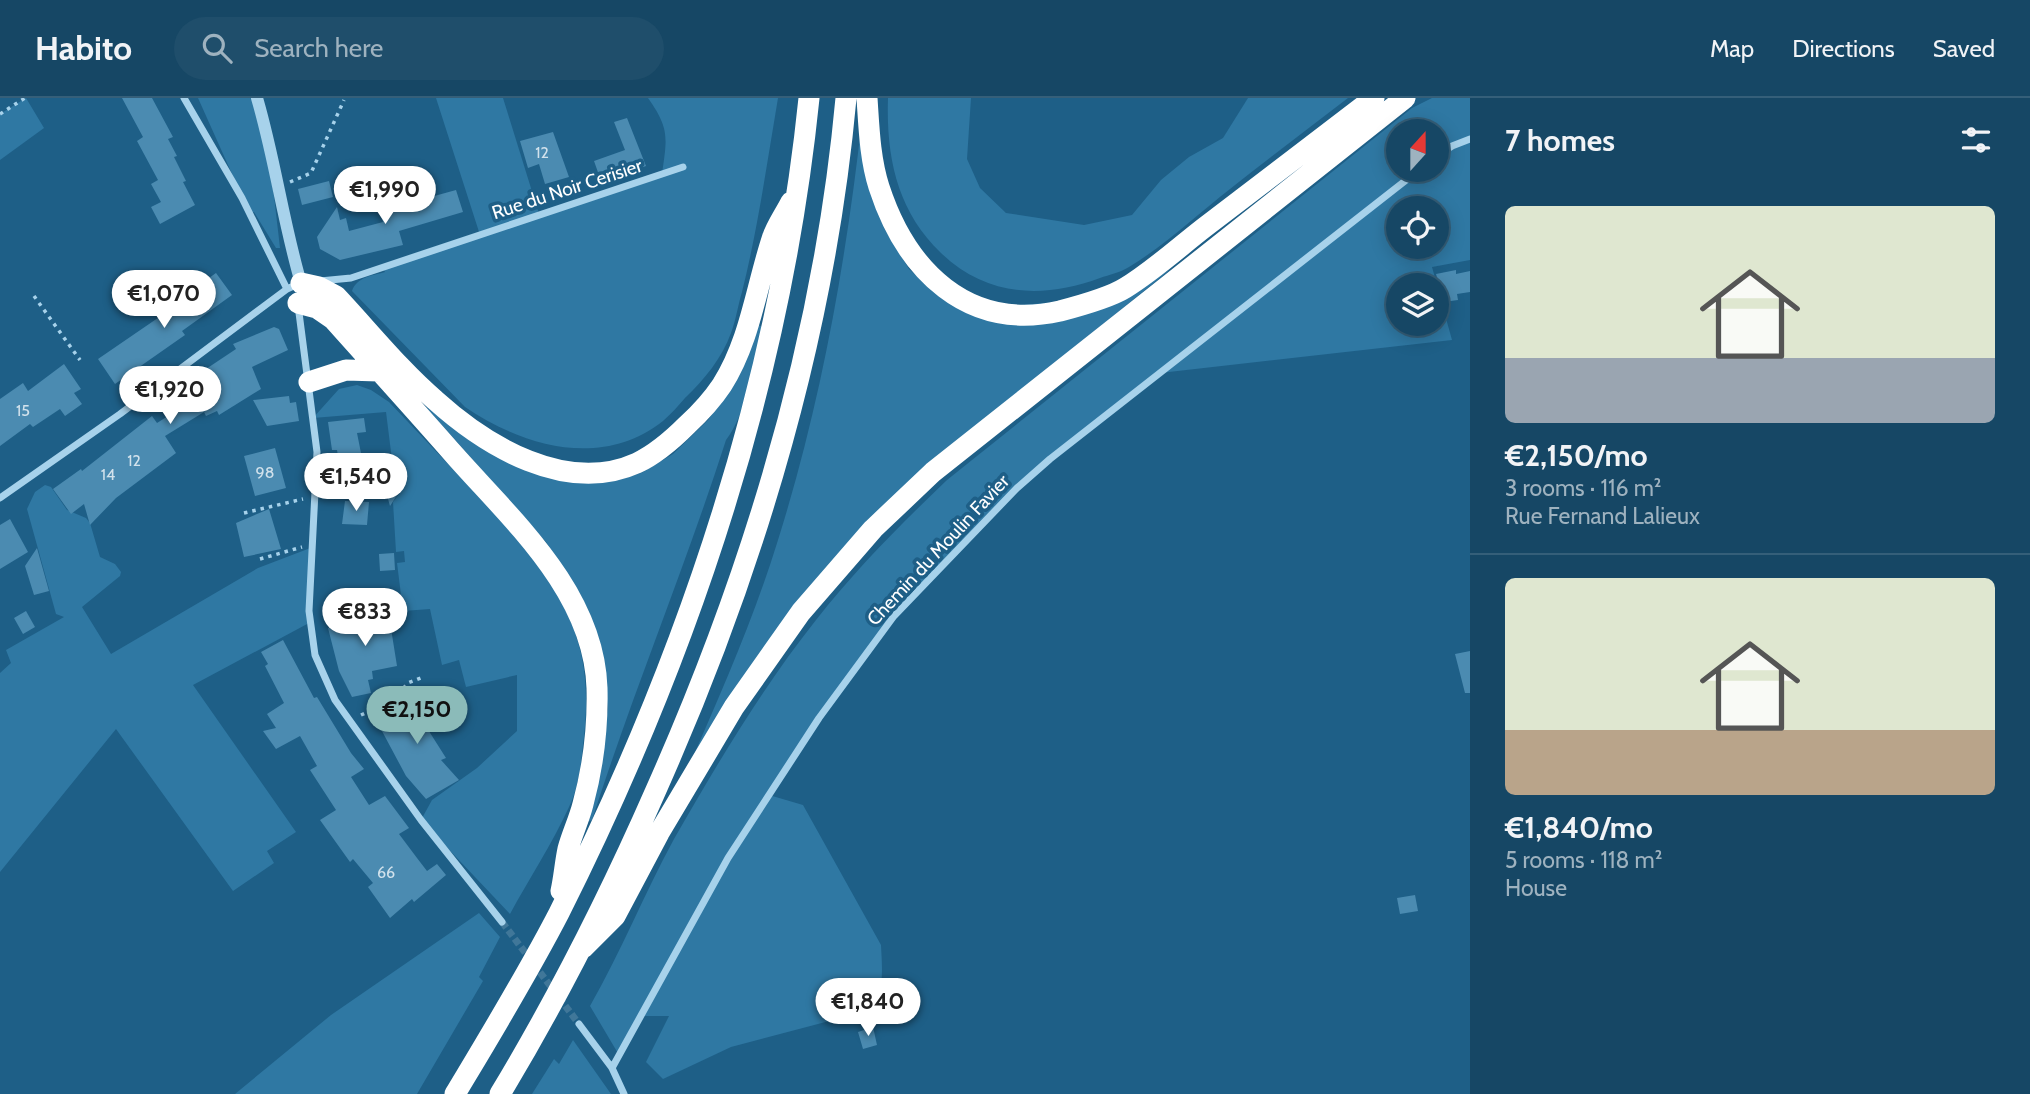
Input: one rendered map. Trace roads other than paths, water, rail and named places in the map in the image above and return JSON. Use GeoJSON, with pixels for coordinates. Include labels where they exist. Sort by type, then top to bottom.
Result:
{"type":"FeatureCollection","features":[{"type":"Feature","properties":{"kind":"highway"},"geometry":{"type":"LineString","coordinates":[[455,1094],[558,914],[595,838],[666,674],[727,500],[774,323],[791,240],[809,98]]}},
{"type":"Feature","properties":{"kind":"highway"},"geometry":{"type":"LineString","coordinates":[[499,1094],[583,948],[628,855],[703,684],[734,601],[762,515],[811,331],[832,216],[846,98]]}},
{"type":"Feature","properties":{"kind":"highway"},"geometry":{"type":"LineString","coordinates":[[867,98],[871,149],[878,185],[893,222],[918,264],[942,286],[971,305],[1009,316],[1041,315],[1071,308],[1124,289],[1374,98]]}},
{"type":"Feature","properties":{"kind":"highway"},"geometry":{"type":"LineString","coordinates":[[583,948],[615,916],[659,833],[734,707],[801,612],[873,529],[933,472],[1405,98]]}},
{"type":"Feature","properties":{"kind":"highway"},"geometry":{"type":"LineString","coordinates":[[295,292],[319,287],[336,296],[434,400],[492,444],[522,459],[558,470],[590,472],[616,469],[637,463],[668,444],[703,410],[722,384],[737,356],[752,314],[772,237],[798,187]]}},
{"type":"Feature","properties":{"kind":"highway"},"geometry":{"type":"LineString","coordinates":[[295,292],[309,305],[326,313],[537,548],[570,597],[582,621],[597,686],[596,721],[583,805],[568,849],[558,914]]}},
{"type":"Feature","properties":{"kind":"highway"},"geometry":{"type":"LineString","coordinates":[[309,382],[346,370],[379,371]]}},
{"type":"Feature","properties":{"kind":"street"},"geometry":{"type":"LineString","coordinates":[[184,98],[295,292]]}},
{"type":"Feature","properties":{"kind":"street"},"geometry":{"type":"LineString","coordinates":[[257,98],[268,135],[290,247],[317,452],[309,611],[311,640],[328,689],[421,820],[502,922]]}},
{"type":"Feature","properties":{"kind":"street"},"geometry":{"type":"LineString","coordinates":[[1449,148],[1470,139]]}},
{"type":"Feature","properties":{"kind":"street","name":"Rue du Noir Cerisier"},"geometry":{"type":"LineString","coordinates":[[295,292],[351,278],[683,167]]}},
{"type":"Feature","properties":{"kind":"street","name":"Chemin du Moulin Favier"},"geometry":{"type":"LineString","coordinates":[[612,1068],[728,858],[819,719],[894,616],[1017,488],[1050,459],[1404,182]]}},
{"type":"Feature","properties":{"kind":"street"},"geometry":{"type":"LineString","coordinates":[[0,498],[295,292]]}},
{"type":"Feature","properties":{"kind":"street"},"geometry":{"type":"LineString","coordinates":[[579,1024],[612,1068],[624,1094]]}},
{"type":"Feature","properties":{"kind":"tunnel"},"geometry":{"type":"LineString","coordinates":[[502,922],[579,1024]]}}]}
